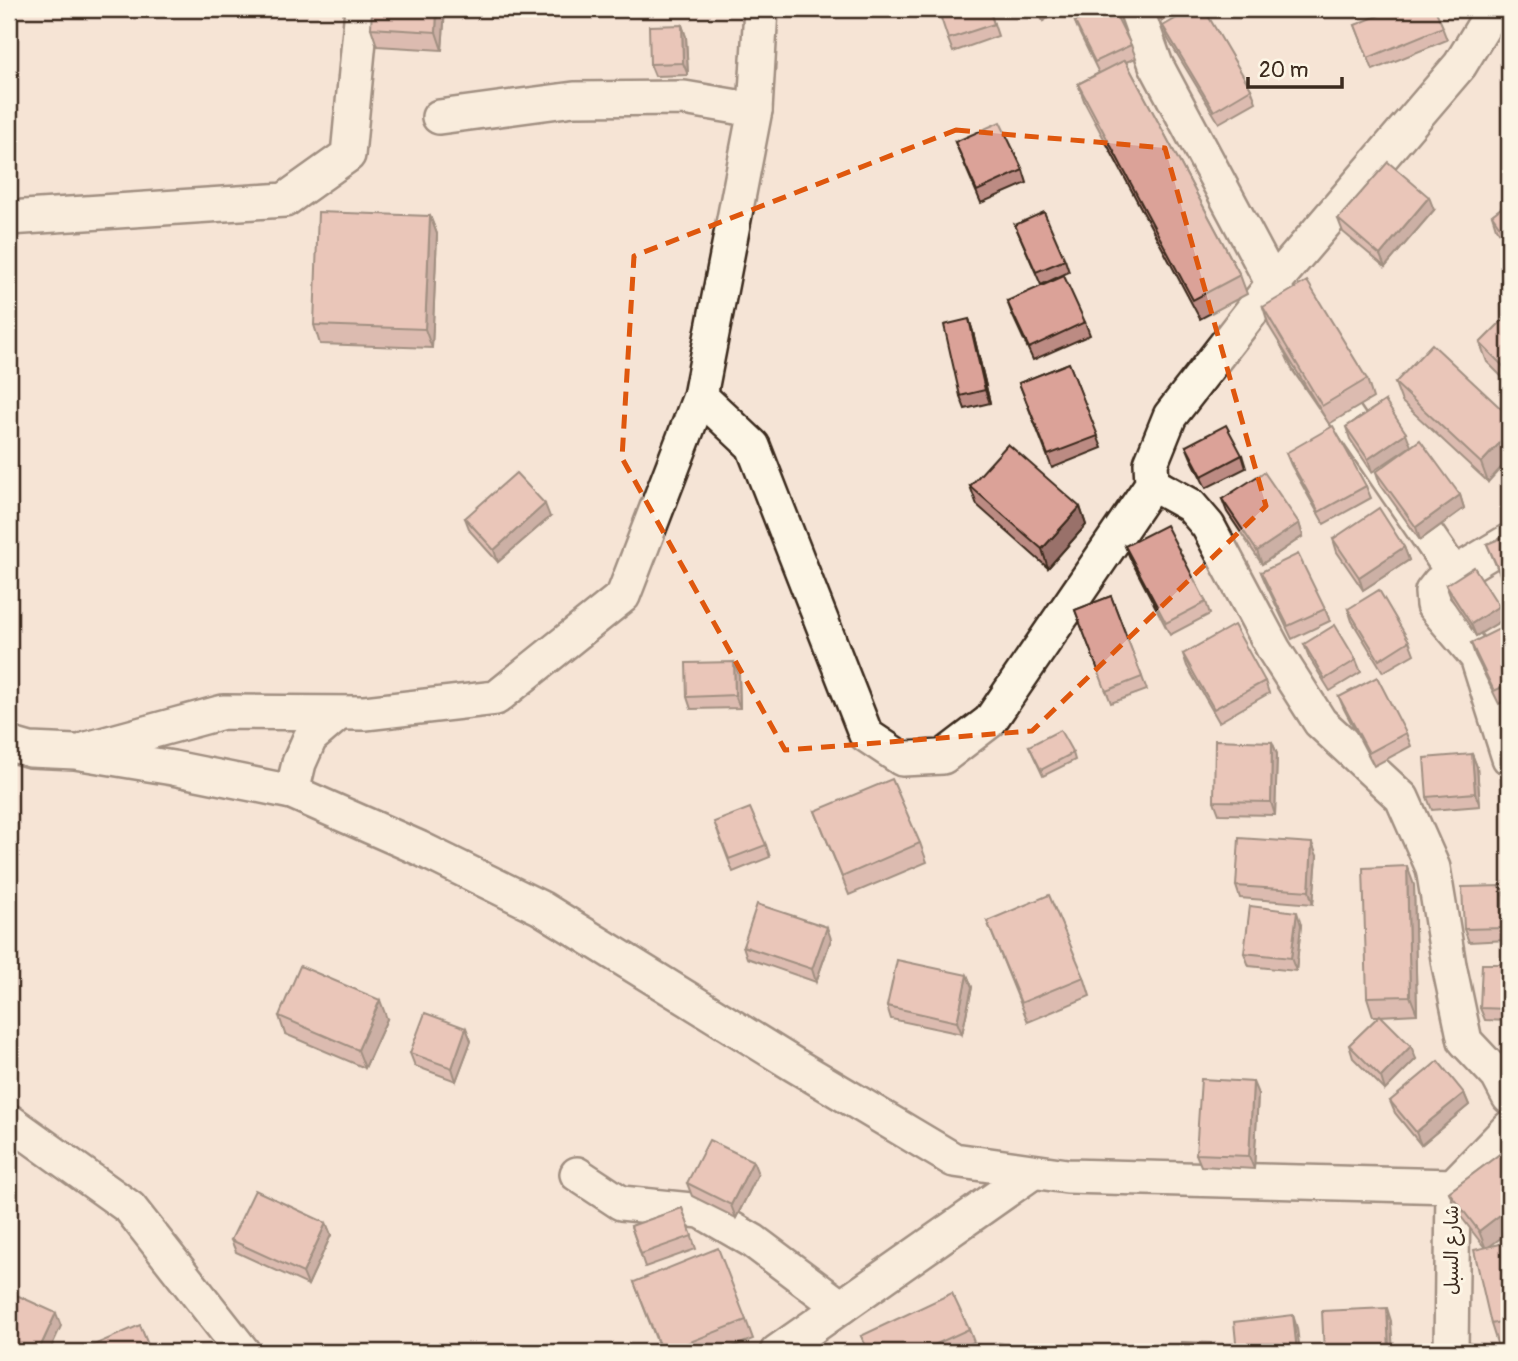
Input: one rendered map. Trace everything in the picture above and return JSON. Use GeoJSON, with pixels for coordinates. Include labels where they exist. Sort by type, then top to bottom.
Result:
{"type":"FeatureCollection","features":[{"type":"Feature","properties":{"kind":"street"},"geometry":{"type":"LineString","coordinates":[[9,218],[285,200],[348,155],[362,9]]}},
{"type":"Feature","properties":{"kind":"street"},"geometry":{"type":"LineString","coordinates":[[75,752],[223,712],[338,714],[496,698],[623,596],[700,396],[755,110],[761,9]]}},
{"type":"Feature","properties":{"kind":"street"},"geometry":{"type":"LineString","coordinates":[[1136,9],[1156,65],[1273,284],[1308,361],[1454,574]]}},
{"type":"Feature","properties":{"kind":"street"},"geometry":{"type":"LineString","coordinates":[[700,396],[754,446],[866,735],[902,759],[943,757],[990,721],[1152,484],[1151,463],[1170,416],[1273,284],[1460,65],[1494,9]]}},
{"type":"Feature","properties":{"kind":"street"},"geometry":{"type":"LineString","coordinates":[[439,117],[575,99],[684,97],[755,110]]}},
{"type":"Feature","properties":{"kind":"street"},"geometry":{"type":"LineString","coordinates":[[1152,484],[1190,505],[1208,526],[1274,650],[1320,722],[1402,798],[1433,868],[1448,965],[1465,1041],[1498,1076],[1509,1097]]}},
{"type":"Feature","properties":{"kind":"street"},"geometry":{"type":"LineString","coordinates":[[1509,541],[1439,583],[1432,592],[1433,605],[1477,657],[1509,758]]}},
{"type":"Feature","properties":{"kind":"street"},"geometry":{"type":"LineString","coordinates":[[292,792],[299,763],[310,738],[338,714]]}},
{"type":"Feature","properties":{"kind":"street"},"geometry":{"type":"LineString","coordinates":[[9,744],[30,750],[75,752],[173,768],[292,792],[419,848],[541,908],[954,1160],[1081,1177],[1453,1186]]}},
{"type":"Feature","properties":{"kind":"street"},"geometry":{"type":"LineString","coordinates":[[9,1121],[130,1208],[243,1352]]}},
{"type":"Feature","properties":{"kind":"street","name":"شارع السبل"},"geometry":{"type":"LineString","coordinates":[[1451,1352],[1453,1186],[1509,1128]]}},
{"type":"Feature","properties":{"kind":"street"},"geometry":{"type":"LineString","coordinates":[[777,1352],[1033,1172]]}},
{"type":"Feature","properties":{"kind":"street"},"geometry":{"type":"LineString","coordinates":[[577,1174],[621,1203],[701,1211],[753,1241],[841,1307]]}},
{"type":"Feature","properties":{"kind":"highlighted area"},"geometry":{"type":"Polygon","coordinates":[[[956,130],[1165,148],[1266,506],[1032,731],[785,750],[622,458],[634,256],[956,130]]]}},
{"type":"Feature","properties":{"kind":"building"},"geometry":{"type":"Polygon","coordinates":[[[372,9],[437,9],[436,32],[371,28],[372,9]]]}},
{"type":"Feature","properties":{"kind":"building"},"geometry":{"type":"Polygon","coordinates":[[[938,9],[989,9],[994,24],[948,39],[938,9]]]}},
{"type":"Feature","properties":{"kind":"building"},"geometry":{"type":"Polygon","coordinates":[[[1101,9],[1113,9],[1131,45],[1095,62],[1075,22],[1101,9]]]}},
{"type":"Feature","properties":{"kind":"building"},"geometry":{"type":"Polygon","coordinates":[[[1192,9],[1204,9],[1251,89],[1214,111],[1163,26],[1192,9]]]}},
{"type":"Feature","properties":{"kind":"building"},"geometry":{"type":"Polygon","coordinates":[[[1394,9],[1435,9],[1443,27],[1368,58],[1355,25],[1394,9]]]}},
{"type":"Feature","properties":{"kind":"building"},"geometry":{"type":"Polygon","coordinates":[[[682,25],[683,63],[650,64],[649,26],[682,25]]]}},
{"type":"Feature","properties":{"kind":"building"},"geometry":{"type":"Polygon","coordinates":[[[1125,60],[1240,275],[1193,300],[1078,84],[1125,60]]]}},
{"type":"Feature","properties":{"kind":"building"},"geometry":{"type":"Polygon","coordinates":[[[1000,122],[1023,170],[977,191],[955,142],[1000,122]]]}},
{"type":"Feature","properties":{"kind":"building"},"geometry":{"type":"Polygon","coordinates":[[[1388,162],[1429,197],[1380,255],[1338,219],[1388,162]]]}},
{"type":"Feature","properties":{"kind":"building"},"geometry":{"type":"Polygon","coordinates":[[[1509,202],[1509,240],[1492,215],[1509,202]]]}},
{"type":"Feature","properties":{"kind":"building"},"geometry":{"type":"Polygon","coordinates":[[[318,212],[430,216],[425,329],[314,325],[318,212]]]}},
{"type":"Feature","properties":{"kind":"building"},"geometry":{"type":"Polygon","coordinates":[[[1044,212],[1065,260],[1036,272],[1015,225],[1044,212]]]}},
{"type":"Feature","properties":{"kind":"building"},"geometry":{"type":"Polygon","coordinates":[[[1064,276],[1085,322],[1029,348],[1007,301],[1064,276]]]}},
{"type":"Feature","properties":{"kind":"building"},"geometry":{"type":"Polygon","coordinates":[[[1307,281],[1367,379],[1322,406],[1263,307],[1307,281]]]}},
{"type":"Feature","properties":{"kind":"building"},"geometry":{"type":"Polygon","coordinates":[[[1509,314],[1509,372],[1480,343],[1509,314]]]}},
{"type":"Feature","properties":{"kind":"building"},"geometry":{"type":"Polygon","coordinates":[[[969,319],[985,390],[960,396],[944,325],[969,319]]]}},
{"type":"Feature","properties":{"kind":"building"},"geometry":{"type":"Polygon","coordinates":[[[1432,344],[1509,416],[1509,433],[1481,463],[1395,383],[1432,344]]]}},
{"type":"Feature","properties":{"kind":"building"},"geometry":{"type":"Polygon","coordinates":[[[1069,363],[1098,436],[1048,455],[1019,383],[1069,363]]]}},
{"type":"Feature","properties":{"kind":"building"},"geometry":{"type":"Polygon","coordinates":[[[1385,401],[1406,433],[1368,459],[1346,427],[1385,401]]]}},
{"type":"Feature","properties":{"kind":"building"},"geometry":{"type":"Polygon","coordinates":[[[1226,425],[1242,455],[1202,476],[1186,446],[1226,425]]]}},
{"type":"Feature","properties":{"kind":"building"},"geometry":{"type":"Polygon","coordinates":[[[1333,426],[1366,486],[1319,512],[1286,453],[1333,426]]]}},
{"type":"Feature","properties":{"kind":"building"},"geometry":{"type":"Polygon","coordinates":[[[1420,440],[1460,495],[1416,527],[1376,472],[1420,440]]]}},
{"type":"Feature","properties":{"kind":"building"},"geometry":{"type":"Polygon","coordinates":[[[1008,444],[1080,507],[1042,549],[970,486],[1008,444]]]}},
{"type":"Feature","properties":{"kind":"building"},"geometry":{"type":"Polygon","coordinates":[[[1264,472],[1299,523],[1257,551],[1222,499],[1264,472]]]}},
{"type":"Feature","properties":{"kind":"building"},"geometry":{"type":"Polygon","coordinates":[[[516,473],[545,504],[494,550],[465,518],[516,473]]]}},
{"type":"Feature","properties":{"kind":"building"},"geometry":{"type":"Polygon","coordinates":[[[1379,508],[1404,547],[1359,577],[1333,539],[1379,508]]]}},
{"type":"Feature","properties":{"kind":"building"},"geometry":{"type":"Polygon","coordinates":[[[1166,525],[1206,602],[1166,623],[1125,546],[1166,525]]]}},
{"type":"Feature","properties":{"kind":"building"},"geometry":{"type":"Polygon","coordinates":[[[1509,535],[1509,593],[1487,544],[1509,535]]]}},
{"type":"Feature","properties":{"kind":"building"},"geometry":{"type":"Polygon","coordinates":[[[1298,554],[1325,609],[1288,626],[1261,572],[1298,554]]]}},
{"type":"Feature","properties":{"kind":"building"},"geometry":{"type":"Polygon","coordinates":[[[1474,567],[1499,606],[1471,624],[1446,585],[1474,567]]]}},
{"type":"Feature","properties":{"kind":"building"},"geometry":{"type":"Polygon","coordinates":[[[1379,590],[1409,641],[1379,660],[1348,609],[1379,590]]]}},
{"type":"Feature","properties":{"kind":"building"},"geometry":{"type":"Polygon","coordinates":[[[1111,596],[1142,677],[1106,691],[1075,610],[1111,596]]]}},
{"type":"Feature","properties":{"kind":"building"},"geometry":{"type":"Polygon","coordinates":[[[1234,625],[1265,681],[1214,709],[1183,654],[1234,625]]]}},
{"type":"Feature","properties":{"kind":"building"},"geometry":{"type":"Polygon","coordinates":[[[1335,625],[1356,660],[1325,679],[1304,644],[1335,625]]]}},
{"type":"Feature","properties":{"kind":"building"},"geometry":{"type":"Polygon","coordinates":[[[1505,626],[1509,635],[1509,684],[1494,691],[1471,643],[1505,626]]]}},
{"type":"Feature","properties":{"kind":"building"},"geometry":{"type":"Polygon","coordinates":[[[734,662],[735,695],[687,697],[686,663],[734,662]]]}},
{"type":"Feature","properties":{"kind":"building"},"geometry":{"type":"Polygon","coordinates":[[[1377,677],[1406,733],[1369,753],[1339,697],[1377,677]]]}},
{"type":"Feature","properties":{"kind":"building"},"geometry":{"type":"Polygon","coordinates":[[[1060,730],[1073,753],[1041,770],[1029,746],[1060,730]]]}},
{"type":"Feature","properties":{"kind":"building"},"geometry":{"type":"Polygon","coordinates":[[[1215,740],[1272,742],[1271,802],[1214,801],[1215,740]]]}},
{"type":"Feature","properties":{"kind":"building"},"geometry":{"type":"Polygon","coordinates":[[[1472,754],[1475,793],[1427,797],[1424,758],[1472,754]]]}},
{"type":"Feature","properties":{"kind":"building"},"geometry":{"type":"Polygon","coordinates":[[[892,779],[920,843],[842,877],[815,811],[892,779]]]}},
{"type":"Feature","properties":{"kind":"building"},"geometry":{"type":"Polygon","coordinates":[[[750,808],[766,845],[729,859],[714,822],[750,808]]]}},
{"type":"Feature","properties":{"kind":"building"},"geometry":{"type":"Polygon","coordinates":[[[1239,838],[1312,843],[1309,891],[1236,886],[1239,838]]]}},
{"type":"Feature","properties":{"kind":"building"},"geometry":{"type":"Polygon","coordinates":[[[1407,866],[1410,996],[1367,997],[1363,868],[1407,866]]]}},
{"type":"Feature","properties":{"kind":"building"},"geometry":{"type":"Polygon","coordinates":[[[1501,886],[1503,928],[1464,929],[1462,887],[1501,886]]]}},
{"type":"Feature","properties":{"kind":"building"},"geometry":{"type":"Polygon","coordinates":[[[1049,895],[1084,977],[1021,1003],[987,921],[1049,895]]]}},
{"type":"Feature","properties":{"kind":"building"},"geometry":{"type":"Polygon","coordinates":[[[757,904],[827,927],[812,969],[743,946],[757,904]]]}},
{"type":"Feature","properties":{"kind":"building"},"geometry":{"type":"Polygon","coordinates":[[[1250,906],[1297,912],[1291,958],[1244,953],[1250,906]]]}},
{"type":"Feature","properties":{"kind":"building"},"geometry":{"type":"Polygon","coordinates":[[[897,960],[967,975],[957,1022],[887,1006],[897,960]]]}},
{"type":"Feature","properties":{"kind":"building"},"geometry":{"type":"Polygon","coordinates":[[[1482,964],[1509,964],[1509,1009],[1480,1008],[1482,964]]]}},
{"type":"Feature","properties":{"kind":"building"},"geometry":{"type":"Polygon","coordinates":[[[300,966],[380,1000],[358,1050],[279,1016],[300,966]]]}},
{"type":"Feature","properties":{"kind":"building"},"geometry":{"type":"Polygon","coordinates":[[[425,1013],[466,1028],[452,1068],[410,1053],[425,1013]]]}},
{"type":"Feature","properties":{"kind":"building"},"geometry":{"type":"Polygon","coordinates":[[[1380,1015],[1411,1046],[1381,1077],[1349,1045],[1380,1015]]]}},
{"type":"Feature","properties":{"kind":"building"},"geometry":{"type":"Polygon","coordinates":[[[1438,1061],[1464,1093],[1416,1132],[1390,1101],[1438,1061]]]}},
{"type":"Feature","properties":{"kind":"building"},"geometry":{"type":"Polygon","coordinates":[[[1201,1079],[1253,1082],[1249,1156],[1196,1154],[1201,1079]]]}},
{"type":"Feature","properties":{"kind":"building"},"geometry":{"type":"Polygon","coordinates":[[[709,1140],[753,1161],[731,1205],[687,1183],[709,1140]]]}},
{"type":"Feature","properties":{"kind":"building"},"geometry":{"type":"Polygon","coordinates":[[[1509,1147],[1509,1208],[1479,1231],[1449,1192],[1509,1147]]]}},
{"type":"Feature","properties":{"kind":"building"},"geometry":{"type":"Polygon","coordinates":[[[255,1190],[326,1223],[303,1273],[231,1240],[255,1190]]]}},
{"type":"Feature","properties":{"kind":"building"},"geometry":{"type":"Polygon","coordinates":[[[682,1208],[692,1236],[641,1254],[631,1226],[682,1208]]]}},
{"type":"Feature","properties":{"kind":"building"},"geometry":{"type":"Polygon","coordinates":[[[1509,1242],[1509,1320],[1491,1324],[1474,1250],[1509,1242]]]}},
{"type":"Feature","properties":{"kind":"building"},"geometry":{"type":"Polygon","coordinates":[[[718,1248],[746,1320],[662,1352],[634,1282],[718,1248]]]}},
{"type":"Feature","properties":{"kind":"building"},"geometry":{"type":"Polygon","coordinates":[[[12,1293],[56,1313],[38,1352],[9,1352],[9,1301],[12,1293]]]}},
{"type":"Feature","properties":{"kind":"building"},"geometry":{"type":"Polygon","coordinates":[[[952,1293],[969,1329],[919,1352],[869,1352],[861,1336],[952,1293]]]}},
{"type":"Feature","properties":{"kind":"building"},"geometry":{"type":"Polygon","coordinates":[[[1387,1308],[1389,1352],[1324,1352],[1322,1311],[1387,1308]]]}},
{"type":"Feature","properties":{"kind":"building"},"geometry":{"type":"Polygon","coordinates":[[[1293,1315],[1297,1352],[1237,1352],[1234,1322],[1293,1315]]]}},
{"type":"Feature","properties":{"kind":"building"},"geometry":{"type":"Polygon","coordinates":[[[140,1325],[151,1352],[89,1352],[87,1348],[140,1325]]]}},
{"type":"Feature","properties":{"kind":"building"},"geometry":{"type":"Polygon","coordinates":[[[1181,1342],[1211,1343],[1211,1352],[1181,1352],[1181,1342]]]}},
{"type":"Feature","properties":{"kind":"building"},"geometry":{"type":"Polygon","coordinates":[[[999,1343],[1028,1349],[1028,1352],[997,1352],[999,1343]]]}}]}
